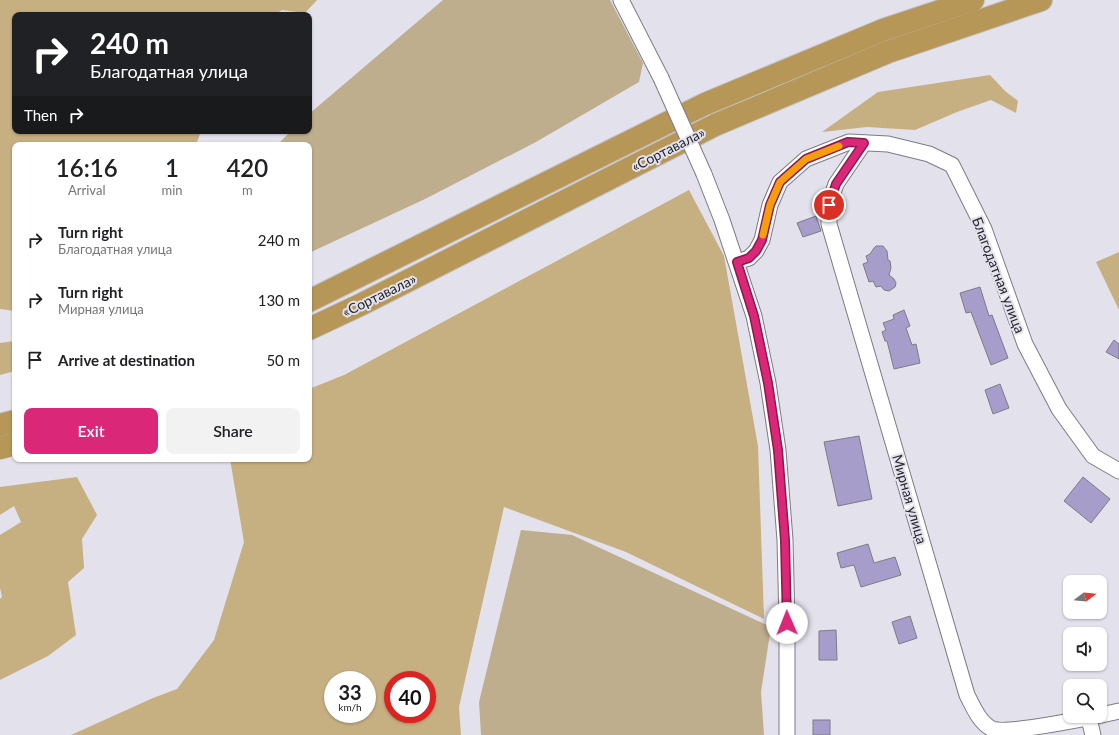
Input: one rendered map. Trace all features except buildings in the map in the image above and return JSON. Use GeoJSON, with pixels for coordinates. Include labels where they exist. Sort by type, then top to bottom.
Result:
{"type":"FeatureCollection","features":[{"type":"Feature","properties":{"kind":"highway","name":"«Сортавала»"},"geometry":{"type":"LineString","coordinates":[[312,300],[705,104],[883,30],[973,0]]}},
{"type":"Feature","properties":{"kind":"highway","name":"«Сортавала»"},"geometry":{"type":"LineString","coordinates":[[312,328],[360,305],[715,125],[888,52],[1041,0]]}},
{"type":"Feature","properties":{"kind":"highway"},"geometry":{"type":"LineString","coordinates":[[0,425],[12,422]]}},
{"type":"Feature","properties":{"kind":"highway"},"geometry":{"type":"LineString","coordinates":[[0,448],[12,445]]}},
{"type":"Feature","properties":{"kind":"street"},"geometry":{"type":"LineString","coordinates":[[621,0],[661,78],[704,174],[737,262],[754,316],[768,383],[778,450],[785,540],[787,735]]}},
{"type":"Feature","properties":{"kind":"street","name":"Благодатная улица"},"geometry":{"type":"LineString","coordinates":[[737,262],[749,258],[756,251],[762,240],[770,205],[780,182],[806,159],[848,142],[888,144],[929,154],[952,165],[984,229],[1024,344],[1059,409],[1093,456],[1119,471]]}},
{"type":"Feature","properties":{"kind":"street","name":"Мирная улица"},"geometry":{"type":"LineString","coordinates":[[864,143],[836,184],[829,205],[829,224],[967,695],[981,721],[994,730],[1014,731],[1064,723]]}},
{"type":"Feature","properties":{"kind":"street","name":"Мирная улица"},"geometry":{"type":"LineString","coordinates":[[1107,714],[1119,711]]}},
{"type":"Feature","properties":{"kind":"street"},"geometry":{"type":"LineString","coordinates":[[1090,723],[1093,735]]}},
{"type":"Feature","properties":{"kind":"shaded area"},"geometry":{"type":"Polygon","coordinates":[[[0,0],[317,0],[306,12],[282,10],[279,12],[12,12],[12,134],[200,134],[197,142],[12,142],[12,311],[0,309],[0,0]]]}},
{"type":"Feature","properties":{"kind":"shaded area"},"geometry":{"type":"Polygon","coordinates":[[[443,0],[610,0],[643,63],[639,82],[536,142],[425,199],[312,252],[312,142],[280,142],[288,134],[312,134],[312,111],[443,0]]]}},
{"type":"Feature","properties":{"kind":"shaded area"},"geometry":{"type":"Polygon","coordinates":[[[990,75],[1005,91],[1018,101],[1016,113],[991,100],[957,112],[915,130],[867,127],[822,132],[878,92],[990,75]]]}},
{"type":"Feature","properties":{"kind":"shaded area"},"geometry":{"type":"Polygon","coordinates":[[[689,190],[724,256],[758,446],[764,619],[626,552],[504,507],[459,707],[461,735],[71,735],[153,698],[177,689],[214,640],[244,542],[231,462],[312,462],[312,388],[344,375],[689,190]]]}},
{"type":"Feature","properties":{"kind":"shaded area"},"geometry":{"type":"Polygon","coordinates":[[[1119,252],[1119,310],[1096,262],[1119,252]]]}},
{"type":"Feature","properties":{"kind":"shaded area"},"geometry":{"type":"Polygon","coordinates":[[[12,341],[12,372],[0,375],[0,343],[12,341]]]}},
{"type":"Feature","properties":{"kind":"shaded area"},"geometry":{"type":"Polygon","coordinates":[[[77,477],[97,515],[82,539],[84,568],[68,582],[76,635],[48,656],[0,680],[0,599],[2,597],[0,588],[0,535],[21,522],[14,506],[0,515],[0,487],[77,477]]]}},
{"type":"Feature","properties":{"kind":"shaded area"},"geometry":{"type":"Polygon","coordinates":[[[521,530],[572,535],[771,627],[761,692],[764,735],[481,735],[479,702],[521,530]]]}},
{"type":"Feature","properties":{"kind":"slow traffic"},"geometry":{"type":"LineString","coordinates":[[763,235],[770,205],[780,182],[806,159],[839,146]]}},
{"type":"Feature","properties":{"kind":"route"},"geometry":{"type":"LineString","coordinates":[[787,623],[785,540],[778,450],[768,383],[754,316],[737,262],[749,258],[756,251],[762,240],[770,205],[780,182],[806,159],[848,142],[864,143],[836,184],[829,205]]}}]}
